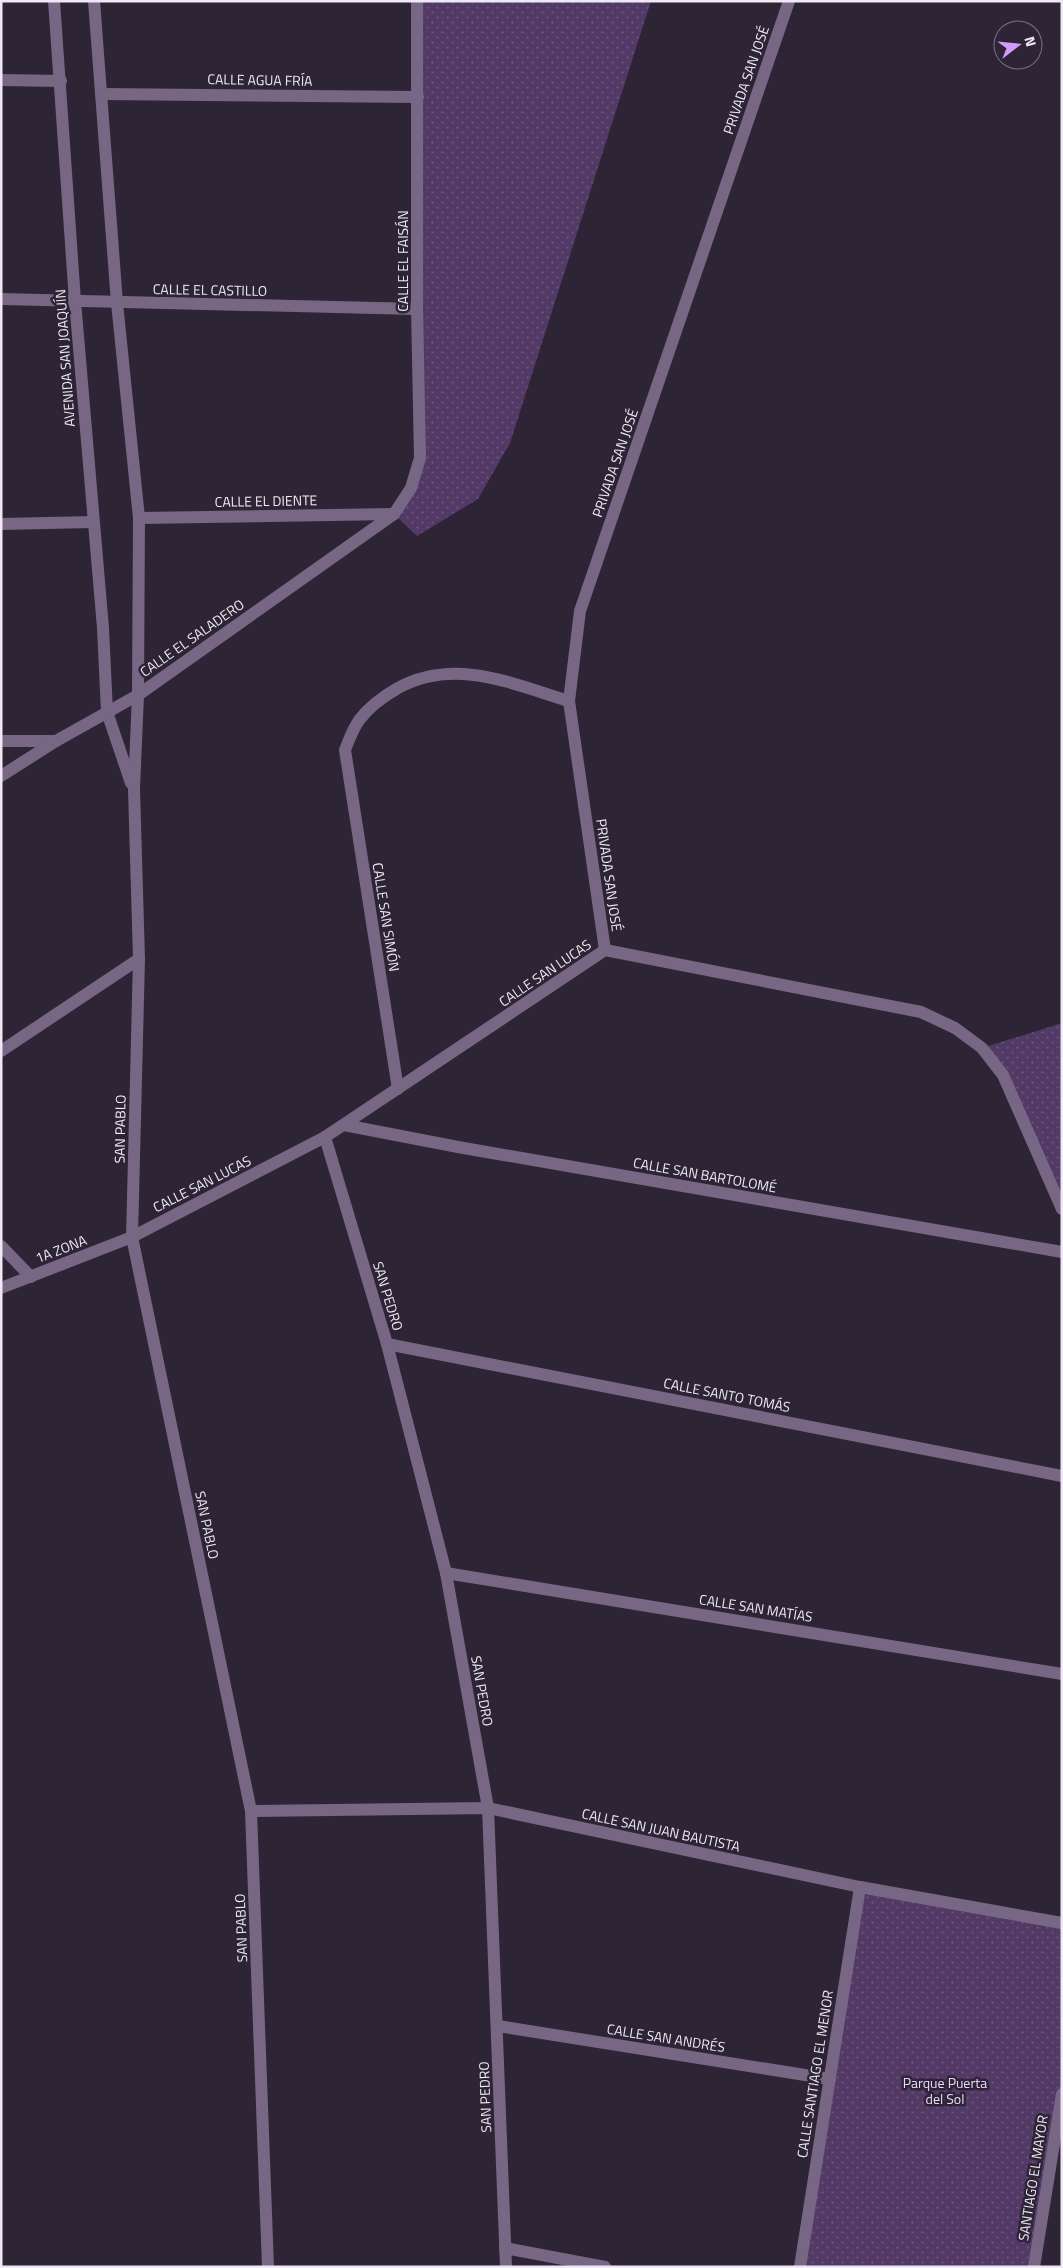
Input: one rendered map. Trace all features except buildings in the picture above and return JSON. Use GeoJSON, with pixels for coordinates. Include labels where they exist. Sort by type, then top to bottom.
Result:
{"type":"FeatureCollection","features":[{"type":"Feature","properties":{"kind":"street","name":"AVENIDA SAN JOAQUÍN"},"geometry":{"type":"LineString","coordinates":[[54,1],[93,522],[103,628],[107,712]]}},
{"type":"Feature","properties":{"kind":"street"},"geometry":{"type":"LineString","coordinates":[[94,1],[117,303],[139,518],[138,695]]}},
{"type":"Feature","properties":{"kind":"street","name":"CALLE EL FAISÁN"},"geometry":{"type":"LineString","coordinates":[[394,514],[411,488],[420,458],[417,309],[417,1]]}},
{"type":"Feature","properties":{"kind":"street","name":"PRIVADA SAN JOSÉ"},"geometry":{"type":"LineString","coordinates":[[605,950],[569,701],[580,611],[789,1]]}},
{"type":"Feature","properties":{"kind":"street"},"geometry":{"type":"LineString","coordinates":[[1,80],[61,80]]}},
{"type":"Feature","properties":{"kind":"street","name":"CALLE AGUA FRÍA"},"geometry":{"type":"LineString","coordinates":[[101,94],[418,96]]}},
{"type":"Feature","properties":{"kind":"street","name":"CALLE EL CASTILLO"},"geometry":{"type":"LineString","coordinates":[[1,299],[417,309]]}},
{"type":"Feature","properties":{"kind":"street","name":"CALLE EL DIENTE"},"geometry":{"type":"LineString","coordinates":[[139,518],[394,514]]}},
{"type":"Feature","properties":{"kind":"street","name":"CALLE EL SALADERO"},"geometry":{"type":"LineString","coordinates":[[1,776],[56,741],[138,695],[394,514]]}},
{"type":"Feature","properties":{"kind":"street"},"geometry":{"type":"LineString","coordinates":[[1,524],[93,522]]}},
{"type":"Feature","properties":{"kind":"street","name":"CALLE SAN SIMÓN"},"geometry":{"type":"LineString","coordinates":[[398,1089],[344,750],[359,720],[382,697],[413,680],[444,673],[480,675],[569,701]]}},
{"type":"Feature","properties":{"kind":"street","name":"SAN PABLO"},"geometry":{"type":"LineString","coordinates":[[138,695],[134,789],[139,959],[132,1237],[251,1811],[268,2267]]}},
{"type":"Feature","properties":{"kind":"street","name":"SAN PABLO"},"geometry":{"type":"LineString","coordinates":[[107,712],[134,789]]}},
{"type":"Feature","properties":{"kind":"street"},"geometry":{"type":"LineString","coordinates":[[1,741],[56,741]]}},
{"type":"Feature","properties":{"kind":"street","name":"CALLE SAN LUCAS"},"geometry":{"type":"LineString","coordinates":[[132,1237],[325,1138],[605,950],[921,1012],[956,1028],[982,1048],[1003,1076],[1062,1209]]}},
{"type":"Feature","properties":{"kind":"street"},"geometry":{"type":"LineString","coordinates":[[1,1052],[139,959]]}},
{"type":"Feature","properties":{"kind":"street","name":"CALLE SAN BARTOLOMÉ"},"geometry":{"type":"LineString","coordinates":[[344,1125],[535,1161],[1062,1252]]}},
{"type":"Feature","properties":{"kind":"street","name":"SAN PEDRO"},"geometry":{"type":"LineString","coordinates":[[325,1138],[387,1344],[446,1573],[488,1808],[506,2267]]}},
{"type":"Feature","properties":{"kind":"street","name":"1A ZONA"},"geometry":{"type":"LineString","coordinates":[[1,1288],[132,1237]]}},
{"type":"Feature","properties":{"kind":"street"},"geometry":{"type":"LineString","coordinates":[[1,1246],[31,1277]]}},
{"type":"Feature","properties":{"kind":"street","name":"CALLE SANTO TOMÁS"},"geometry":{"type":"LineString","coordinates":[[387,1344],[1062,1476]]}},
{"type":"Feature","properties":{"kind":"street","name":"CALLE SAN MATÍAS"},"geometry":{"type":"LineString","coordinates":[[446,1573],[1062,1674]]}},
{"type":"Feature","properties":{"kind":"street","name":"CALLE SAN JUAN BAUTISTA"},"geometry":{"type":"LineString","coordinates":[[251,1811],[488,1808],[860,1887],[1062,1923]]}},
{"type":"Feature","properties":{"kind":"street","name":"CALLE SANTIAGO EL MENOR"},"geometry":{"type":"LineString","coordinates":[[800,2267],[860,1887]]}},
{"type":"Feature","properties":{"kind":"street","name":"CALLE SAN ANDRÉS"},"geometry":{"type":"LineString","coordinates":[[498,2026],[830,2079]]}},
{"type":"Feature","properties":{"kind":"street","name":"SANTIAGO EL MAYOR"},"geometry":{"type":"LineString","coordinates":[[1034,2267],[1058,2137],[1062,2094]]}},
{"type":"Feature","properties":{"kind":"street"},"geometry":{"type":"LineString","coordinates":[[505,2248],[605,2267]]}},
{"type":"Feature","properties":{"kind":"green space"},"geometry":{"type":"Polygon","coordinates":[[[417,1],[651,1],[510,443],[478,499],[417,536],[394,514],[420,458],[417,1]]]}},
{"type":"Feature","properties":{"kind":"green space"},"geometry":{"type":"Polygon","coordinates":[[[1062,1023],[1062,1209],[1003,1076],[982,1048],[1062,1023]]]}},
{"type":"Feature","properties":{"kind":"green space","name":"Parque Puerta del Sol"},"geometry":{"type":"Polygon","coordinates":[[[860,1887],[1062,1923],[1062,2094],[1034,2267],[800,2267],[860,1887]]]}}]}
